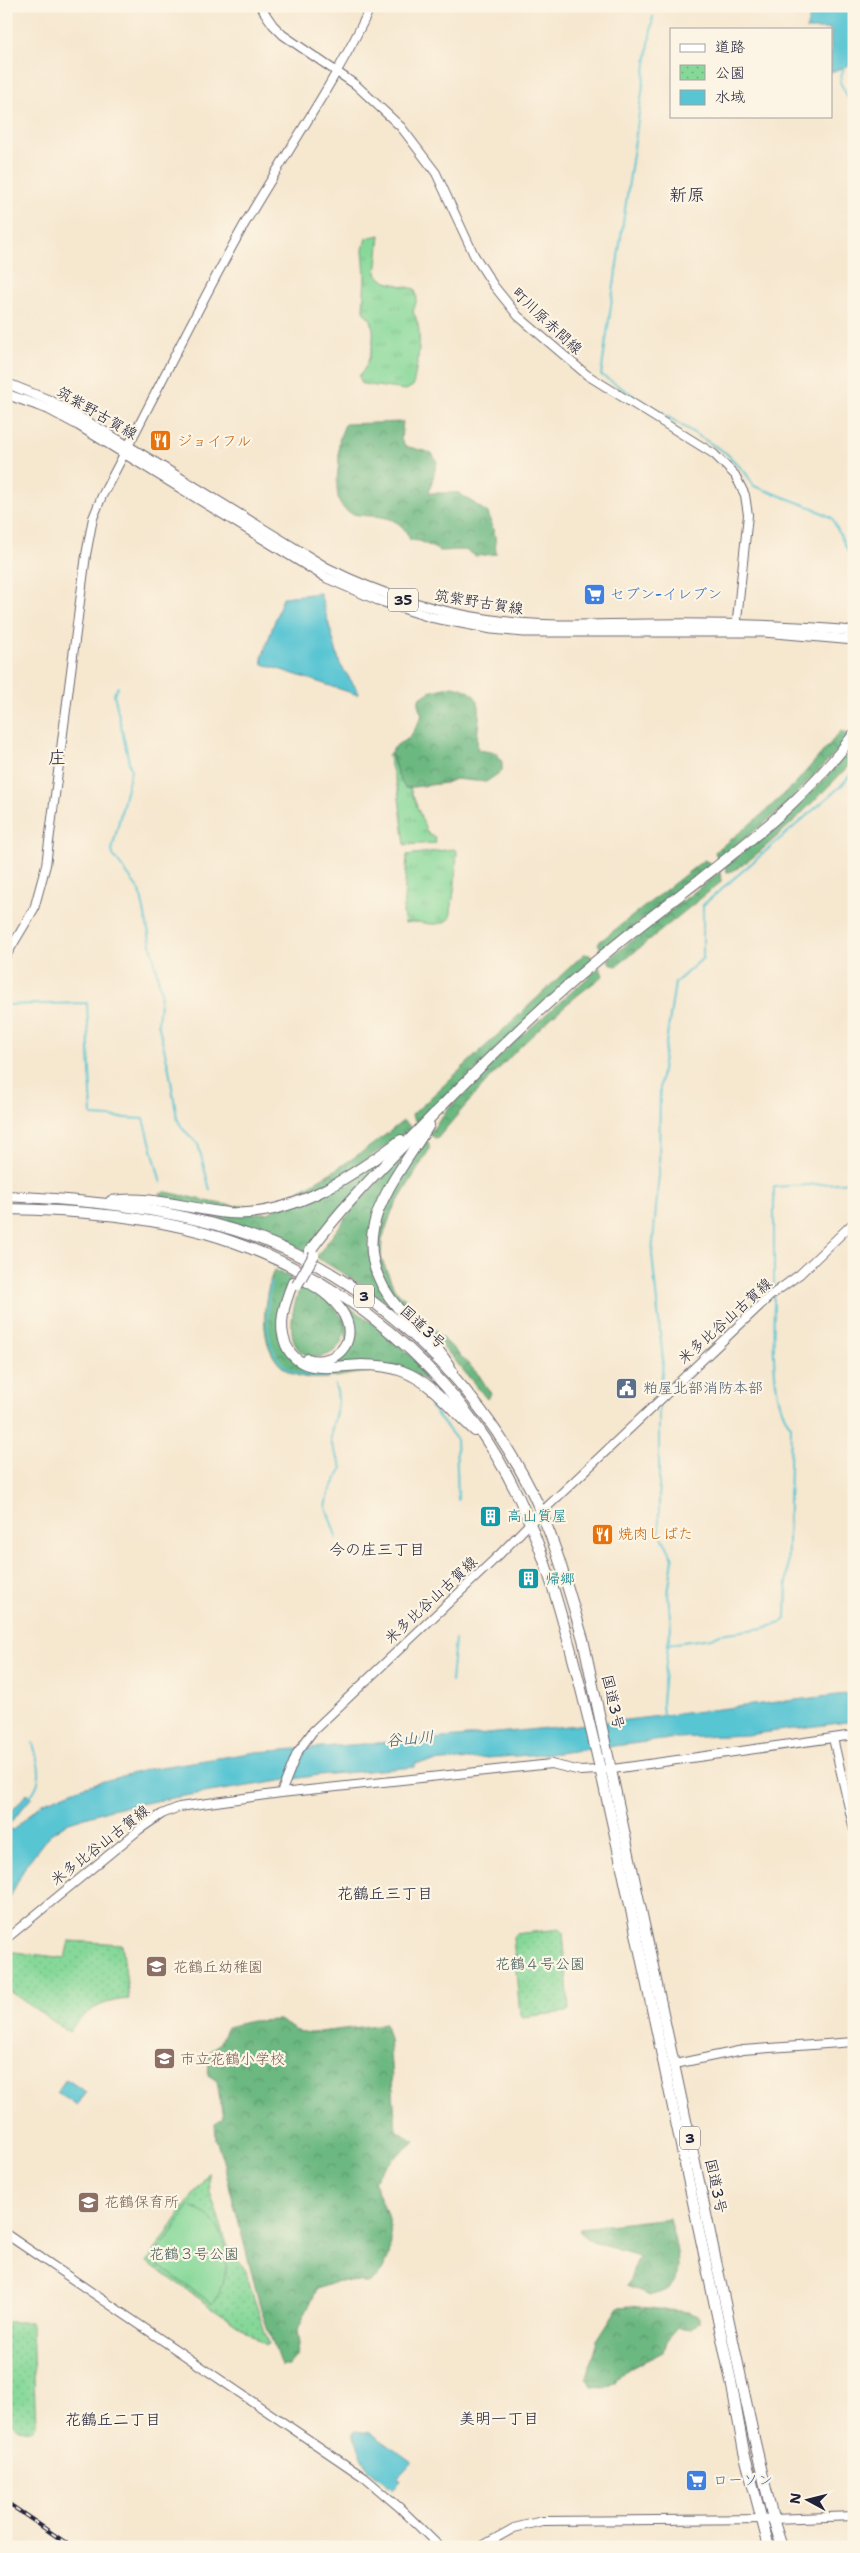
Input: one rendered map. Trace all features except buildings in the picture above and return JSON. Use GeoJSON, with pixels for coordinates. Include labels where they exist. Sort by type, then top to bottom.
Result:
{"type":"FeatureCollection","features":[{"type":"Feature","properties":{"kind":"highway"},"geometry":{"type":"LineString","coordinates":[[100,1202],[127,1198],[227,1213],[266,1211],[319,1191],[364,1166],[426,1125],[539,1010],[620,941],[768,823],[826,768],[854,734]]}},
{"type":"Feature","properties":{"kind":"highway"},"geometry":{"type":"LineString","coordinates":[[488,1441],[465,1423],[433,1389],[409,1374],[373,1365],[315,1367],[298,1360],[288,1350],[282,1331],[284,1306],[311,1253],[358,1192],[555,1000],[619,946],[773,824],[813,787],[854,740]]}},
{"type":"Feature","properties":{"kind":"highway"},"geometry":{"type":"LineString","coordinates":[[426,1125],[381,1203],[372,1229],[371,1249],[375,1270],[384,1289],[444,1356],[459,1384]]}},
{"type":"Feature","properties":{"kind":"highway","name":"国道3号"},"geometry":{"type":"LineString","coordinates":[[6,1196],[100,1202],[189,1217],[236,1230],[295,1255],[368,1299],[425,1348],[459,1384],[507,1448],[551,1536],[583,1639],[613,1769],[773,2519],[782,2547]]}},
{"type":"Feature","properties":{"kind":"highway","name":"3"},"geometry":{"type":"LineString","coordinates":[[6,1209],[101,1215],[162,1223],[207,1234],[246,1247]]}},
{"type":"Feature","properties":{"kind":"highway"},"geometry":{"type":"LineString","coordinates":[[246,1247],[307,1282],[335,1303],[347,1321],[349,1333],[346,1345],[332,1358],[320,1361],[306,1358],[292,1344],[288,1318],[295,1284]]}},
{"type":"Feature","properties":{"kind":"highway","name":"国道3号"},"geometry":{"type":"LineString","coordinates":[[246,1247],[289,1265],[320,1282],[390,1332],[437,1376],[488,1441],[518,1495],[530,1522],[552,1582],[601,1769],[744,2452],[769,2547]]}},
{"type":"Feature","properties":{"kind":"main road","name":"筑紫野古賀線"},"geometry":{"type":"LineString","coordinates":[[6,383],[51,401],[126,450]]}},
{"type":"Feature","properties":{"kind":"main road","name":"筑紫野古賀線"},"geometry":{"type":"LineString","coordinates":[[6,394],[48,409],[126,450],[327,568],[351,580],[427,608],[492,620],[530,624],[854,631]]}},
{"type":"Feature","properties":{"kind":"main road","name":"筑紫野古賀線"},"geometry":{"type":"LineString","coordinates":[[736,628],[854,640]]}},
{"type":"Feature","properties":{"kind":"street","name":"町川原赤間線"},"geometry":{"type":"LineString","coordinates":[[260,6],[273,25],[283,35],[338,72],[382,107],[436,173],[474,255],[494,286],[518,316],[587,375],[714,454],[735,475],[745,495],[748,515],[736,628]]}},
{"type":"Feature","properties":{"kind":"street"},"geometry":{"type":"LineString","coordinates":[[6,956],[34,908],[42,882],[50,842],[89,534],[102,496],[207,291],[272,178],[338,72],[371,6]]}},
{"type":"Feature","properties":{"kind":"street","name":"米多比谷山古賀線"},"geometry":{"type":"LineString","coordinates":[[6,1939],[113,1850],[162,1814],[178,1807],[280,1792],[283,1782],[303,1744],[332,1712],[770,1296],[800,1274],[854,1222]]}},
{"type":"Feature","properties":{"kind":"street"},"geometry":{"type":"LineString","coordinates":[[280,1792],[551,1764],[582,1771],[613,1769],[854,1735]]}},
{"type":"Feature","properties":{"kind":"street"},"geometry":{"type":"LineString","coordinates":[[833,1738],[854,1830]]}},
{"type":"Feature","properties":{"kind":"street"},"geometry":{"type":"LineString","coordinates":[[675,2064],[743,2050],[854,2042]]}},
{"type":"Feature","properties":{"kind":"street"},"geometry":{"type":"LineString","coordinates":[[6,2234],[365,2478],[399,2507],[440,2547]]}},
{"type":"Feature","properties":{"kind":"street"},"geometry":{"type":"LineString","coordinates":[[480,2547],[514,2528],[542,2520],[773,2519],[854,2516]]}},
{"type":"Feature","properties":{"kind":"green space"},"geometry":{"type":"Polygon","coordinates":[[[380,235],[376,274],[386,282],[415,289],[417,299],[413,312],[419,328],[418,358],[413,386],[406,390],[362,384],[359,376],[369,358],[373,342],[371,320],[363,311],[365,275],[363,250],[366,238],[380,235]]]}},
{"type":"Feature","properties":{"kind":"green space"},"geometry":{"type":"Polygon","coordinates":[[[403,422],[401,439],[405,446],[432,453],[437,462],[429,493],[459,493],[488,513],[495,535],[496,554],[476,556],[465,550],[440,551],[420,541],[410,540],[401,526],[389,519],[351,513],[342,507],[337,493],[339,446],[345,424],[403,422]]]}},
{"type":"Feature","properties":{"kind":"green space"},"geometry":{"type":"Polygon","coordinates":[[[452,686],[474,695],[478,702],[479,710],[478,750],[496,753],[502,762],[502,771],[486,782],[455,779],[446,783],[405,788],[398,776],[391,753],[397,745],[409,738],[417,725],[422,715],[419,708],[419,699],[429,692],[452,686]]]}},
{"type":"Feature","properties":{"kind":"green space"},"geometry":{"type":"Polygon","coordinates":[[[841,731],[850,735],[842,746],[778,812],[718,860],[715,852],[760,816],[794,785],[841,731]]]}},
{"type":"Feature","properties":{"kind":"green space"},"geometry":{"type":"Polygon","coordinates":[[[854,745],[854,760],[811,804],[752,858],[737,869],[727,872],[725,867],[793,809],[825,778],[854,745]]]}},
{"type":"Feature","properties":{"kind":"green space"},"geometry":{"type":"Polygon","coordinates":[[[390,753],[398,776],[405,788],[410,788],[426,830],[429,835],[435,837],[436,843],[405,845],[398,790],[388,755],[390,753]]]}},
{"type":"Feature","properties":{"kind":"green space"},"geometry":{"type":"Polygon","coordinates":[[[453,849],[457,851],[450,919],[439,924],[405,923],[403,914],[407,855],[453,849]]]}},
{"type":"Feature","properties":{"kind":"green space"},"geometry":{"type":"Polygon","coordinates":[[[704,860],[712,864],[602,952],[598,943],[704,860]]]}},
{"type":"Feature","properties":{"kind":"green space"},"geometry":{"type":"Polygon","coordinates":[[[720,872],[721,882],[617,966],[612,965],[608,960],[616,953],[720,872]]]}},
{"type":"Feature","properties":{"kind":"green space"},"geometry":{"type":"Polygon","coordinates":[[[584,954],[590,955],[593,961],[418,1124],[413,1119],[412,1115],[584,954]]]}},
{"type":"Feature","properties":{"kind":"green space"},"geometry":{"type":"Polygon","coordinates":[[[600,967],[603,976],[558,1012],[515,1052],[437,1139],[429,1134],[449,1108],[510,1046],[600,967]]]}},
{"type":"Feature","properties":{"kind":"green space"},"geometry":{"type":"Polygon","coordinates":[[[403,1121],[412,1128],[346,1173],[303,1195],[261,1209],[224,1209],[161,1198],[160,1193],[166,1192],[228,1205],[249,1206],[267,1203],[308,1186],[330,1173],[371,1146],[403,1121]]]}},
{"type":"Feature","properties":{"kind":"green space"},"geometry":{"type":"Polygon","coordinates":[[[425,1140],[429,1143],[429,1150],[392,1211],[382,1239],[381,1258],[394,1288],[479,1375],[491,1394],[487,1399],[453,1358],[388,1289],[374,1250],[381,1208],[425,1140]]]}},
{"type":"Feature","properties":{"kind":"green space"},"geometry":{"type":"Polygon","coordinates":[[[392,1150],[305,1251],[272,1236],[205,1214],[268,1213],[392,1150]]]}},
{"type":"Feature","properties":{"kind":"green space"},"geometry":{"type":"Polygon","coordinates":[[[404,1156],[368,1241],[397,1311],[369,1289],[316,1257],[356,1205],[404,1156]]]}},
{"type":"Feature","properties":{"kind":"green space"},"geometry":{"type":"Polygon","coordinates":[[[274,1270],[291,1278],[281,1304],[289,1356],[370,1368],[369,1372],[328,1378],[312,1378],[288,1371],[277,1361],[270,1348],[266,1333],[265,1317],[269,1284],[274,1270]]]}},
{"type":"Feature","properties":{"kind":"green space"},"geometry":{"type":"Polygon","coordinates":[[[302,1284],[333,1305],[343,1323],[343,1339],[339,1346],[327,1355],[319,1357],[310,1356],[301,1352],[295,1344],[292,1335],[293,1313],[302,1284]]]}},
{"type":"Feature","properties":{"kind":"green space"},"geometry":{"type":"Polygon","coordinates":[[[341,1303],[368,1320],[407,1351],[438,1388],[409,1371],[332,1365],[331,1362],[348,1348],[341,1303]]]}},
{"type":"Feature","properties":{"kind":"green space","name":"花鶴４号公園"},"geometry":{"type":"Polygon","coordinates":[[[560,1929],[563,1932],[569,2009],[567,2012],[522,2017],[520,2015],[513,1937],[515,1934],[560,1929]]]}},
{"type":"Feature","properties":{"kind":"green space"},"geometry":{"type":"Polygon","coordinates":[[[69,1941],[122,1944],[129,1999],[110,2002],[95,2008],[81,2018],[69,2032],[6,1989],[6,1951],[65,1958],[69,1941]]]}},
{"type":"Feature","properties":{"kind":"green space"},"geometry":{"type":"Polygon","coordinates":[[[279,2020],[297,2031],[311,2033],[385,2024],[389,2039],[396,2131],[415,2141],[393,2159],[373,2181],[390,2225],[391,2237],[388,2260],[382,2271],[367,2283],[339,2281],[317,2289],[297,2331],[299,2343],[297,2355],[288,2366],[281,2366],[261,2310],[216,2140],[215,2123],[223,2118],[217,2081],[208,2075],[210,2050],[219,2044],[227,2027],[251,2021],[279,2020]]]}},
{"type":"Feature","properties":{"kind":"green space","name":"花鶴３号公園"},"geometry":{"type":"Polygon","coordinates":[[[209,2172],[210,2192],[228,2247],[244,2268],[269,2344],[266,2345],[147,2262],[209,2172]]]}},
{"type":"Feature","properties":{"kind":"green space"},"geometry":{"type":"Polygon","coordinates":[[[190,2206],[204,2213],[214,2222],[225,2248],[226,2263],[224,2277],[220,2291],[213,2304],[159,2266],[157,2253],[190,2206]]]}},
{"type":"Feature","properties":{"kind":"green space"},"geometry":{"type":"Polygon","coordinates":[[[669,2218],[677,2253],[678,2272],[669,2288],[650,2296],[627,2286],[639,2256],[592,2242],[579,2231],[581,2228],[669,2218]]]}},
{"type":"Feature","properties":{"kind":"green space"},"geometry":{"type":"Polygon","coordinates":[[[631,2306],[688,2312],[699,2317],[699,2322],[691,2329],[678,2327],[666,2341],[663,2352],[621,2373],[615,2382],[606,2387],[592,2386],[586,2377],[597,2340],[618,2307],[631,2306]]]}},
{"type":"Feature","properties":{"kind":"green space"},"geometry":{"type":"Polygon","coordinates":[[[6,2322],[30,2322],[32,2330],[36,2425],[31,2431],[19,2429],[6,2420],[6,2322]]]}},
{"type":"Feature","properties":{"kind":"water"},"geometry":{"type":"Polygon","coordinates":[[[814,6],[854,6],[854,63],[832,72],[832,28],[806,28],[814,6]]]}},
{"type":"Feature","properties":{"kind":"water"},"geometry":{"type":"Polygon","coordinates":[[[320,593],[340,664],[358,691],[358,695],[263,664],[262,658],[283,597],[320,593]]]}},
{"type":"Feature","properties":{"kind":"water"},"geometry":{"type":"Polygon","coordinates":[[[854,1693],[854,1721],[747,1735],[678,1738],[558,1753],[415,1763],[415,1767],[319,1775],[111,1809],[69,1822],[49,1835],[26,1865],[6,1905],[6,1807],[13,1810],[27,1793],[32,1797],[7,1827],[13,1830],[42,1803],[82,1787],[148,1769],[256,1752],[457,1737],[618,1721],[854,1693]]]}},
{"type":"Feature","properties":{"kind":"water"},"geometry":{"type":"Polygon","coordinates":[[[66,2079],[86,2092],[77,2106],[57,2092],[66,2079]]]}},
{"type":"Feature","properties":{"kind":"water"},"geometry":{"type":"Polygon","coordinates":[[[355,2431],[371,2433],[412,2462],[398,2477],[401,2481],[393,2489],[367,2468],[353,2434],[355,2431]]]}},
{"type":"Feature","properties":{"kind":"waterway"},"geometry":{"type":"LineString","coordinates":[[653,16],[601,375],[726,453],[745,472],[754,486],[813,508],[832,518],[854,564]]}},
{"type":"Feature","properties":{"kind":"waterway"},"geometry":{"type":"LineString","coordinates":[[844,66],[840,82],[848,98],[854,102]]}},
{"type":"Feature","properties":{"kind":"waterway"},"geometry":{"type":"LineString","coordinates":[[118,687],[114,694],[131,771],[112,850],[113,855],[140,891],[161,992],[158,1023],[169,1069],[177,1118],[182,1128],[198,1144],[210,1190]]}},
{"type":"Feature","properties":{"kind":"waterway"},"geometry":{"type":"LineString","coordinates":[[660,1396],[663,1361],[652,1254],[659,1173],[660,1084],[675,983],[703,958],[703,905],[840,787],[854,771]]}},
{"type":"Feature","properties":{"kind":"waterway"},"geometry":{"type":"LineString","coordinates":[[6,1005],[87,1003],[92,1116],[144,1119],[161,1183]]}},
{"type":"Feature","properties":{"kind":"waterway"},"geometry":{"type":"LineString","coordinates":[[774,1289],[774,1187],[854,1182]]}},
{"type":"Feature","properties":{"kind":"waterway"},"geometry":{"type":"LineString","coordinates":[[271,1282],[267,1318],[273,1350],[281,1362],[293,1371],[309,1376],[330,1376]]}},
{"type":"Feature","properties":{"kind":"waterway"},"geometry":{"type":"LineString","coordinates":[[663,1718],[662,1701],[668,1644],[763,1628],[781,1623],[786,1619],[791,1426],[784,1414],[776,1382],[774,1364],[774,1296]]}},
{"type":"Feature","properties":{"kind":"waterway"},"geometry":{"type":"LineString","coordinates":[[335,1385],[338,1404],[331,1441],[342,1469],[329,1493],[326,1507],[337,1539]]}},
{"type":"Feature","properties":{"kind":"waterway"},"geometry":{"type":"LineString","coordinates":[[430,1406],[456,1439],[458,1500]]}},
{"type":"Feature","properties":{"kind":"waterway"},"geometry":{"type":"LineString","coordinates":[[659,1406],[659,1531],[673,1558],[668,1594],[671,1628],[668,1644]]}},
{"type":"Feature","properties":{"kind":"waterway"},"geometry":{"type":"LineString","coordinates":[[451,1681],[455,1639]]}},
{"type":"Feature","properties":{"kind":"waterway"},"geometry":{"type":"LineString","coordinates":[[30,1796],[35,1790],[39,1778],[33,1743]]}},
{"type":"Feature","properties":{"kind":"railway"},"geometry":{"type":"LineString","coordinates":[[6,2502],[72,2547]]}},
{"type":"Feature","properties":{"kind":"place","name":"ジョイフル"},"geometry":{"type":"Point","coordinates":[161,441]}},
{"type":"Feature","properties":{"kind":"place","name":"セブン-イレブン"},"geometry":{"type":"Point","coordinates":[594,594]}},
{"type":"Feature","properties":{"kind":"place","name":"粕屋北部消防本部"},"geometry":{"type":"Point","coordinates":[627,1388]}},
{"type":"Feature","properties":{"kind":"place","name":"高山質屋"},"geometry":{"type":"Point","coordinates":[491,1516]}},
{"type":"Feature","properties":{"kind":"place","name":"焼肉しばた"},"geometry":{"type":"Point","coordinates":[602,1534]}},
{"type":"Feature","properties":{"kind":"place","name":"帰郷"},"geometry":{"type":"Point","coordinates":[529,1579]}},
{"type":"Feature","properties":{"kind":"place","name":"花鶴丘幼稚園"},"geometry":{"type":"Point","coordinates":[157,1967]}},
{"type":"Feature","properties":{"kind":"place","name":"市立花鶴小学校"},"geometry":{"type":"Point","coordinates":[164,2059]}},
{"type":"Feature","properties":{"kind":"place","name":"花鶴保育所"},"geometry":{"type":"Point","coordinates":[88,2202]}},
{"type":"Feature","properties":{"kind":"place","name":"ローソン"},"geometry":{"type":"Point","coordinates":[697,2480]}},
{"type":"Feature","properties":{"kind":"district","name":"新原"},"geometry":{"type":"Point","coordinates":[687,195]}},
{"type":"Feature","properties":{"kind":"district","name":"庄"},"geometry":{"type":"Point","coordinates":[57,758]}},
{"type":"Feature","properties":{"kind":"district","name":"今の庄三丁目"},"geometry":{"type":"Point","coordinates":[377,1549]}},
{"type":"Feature","properties":{"kind":"district","name":"花鶴丘三丁目"},"geometry":{"type":"Point","coordinates":[385,1893]}},
{"type":"Feature","properties":{"kind":"district","name":"美明一丁目"},"geometry":{"type":"Point","coordinates":[499,2418]}},
{"type":"Feature","properties":{"kind":"district","name":"花鶴丘二丁目"},"geometry":{"type":"Point","coordinates":[113,2419]}},
{"type":"Feature","properties":{"kind":"water label","name":"谷山川"},"geometry":{"type":"Point","coordinates":[410,1738]}}]}
